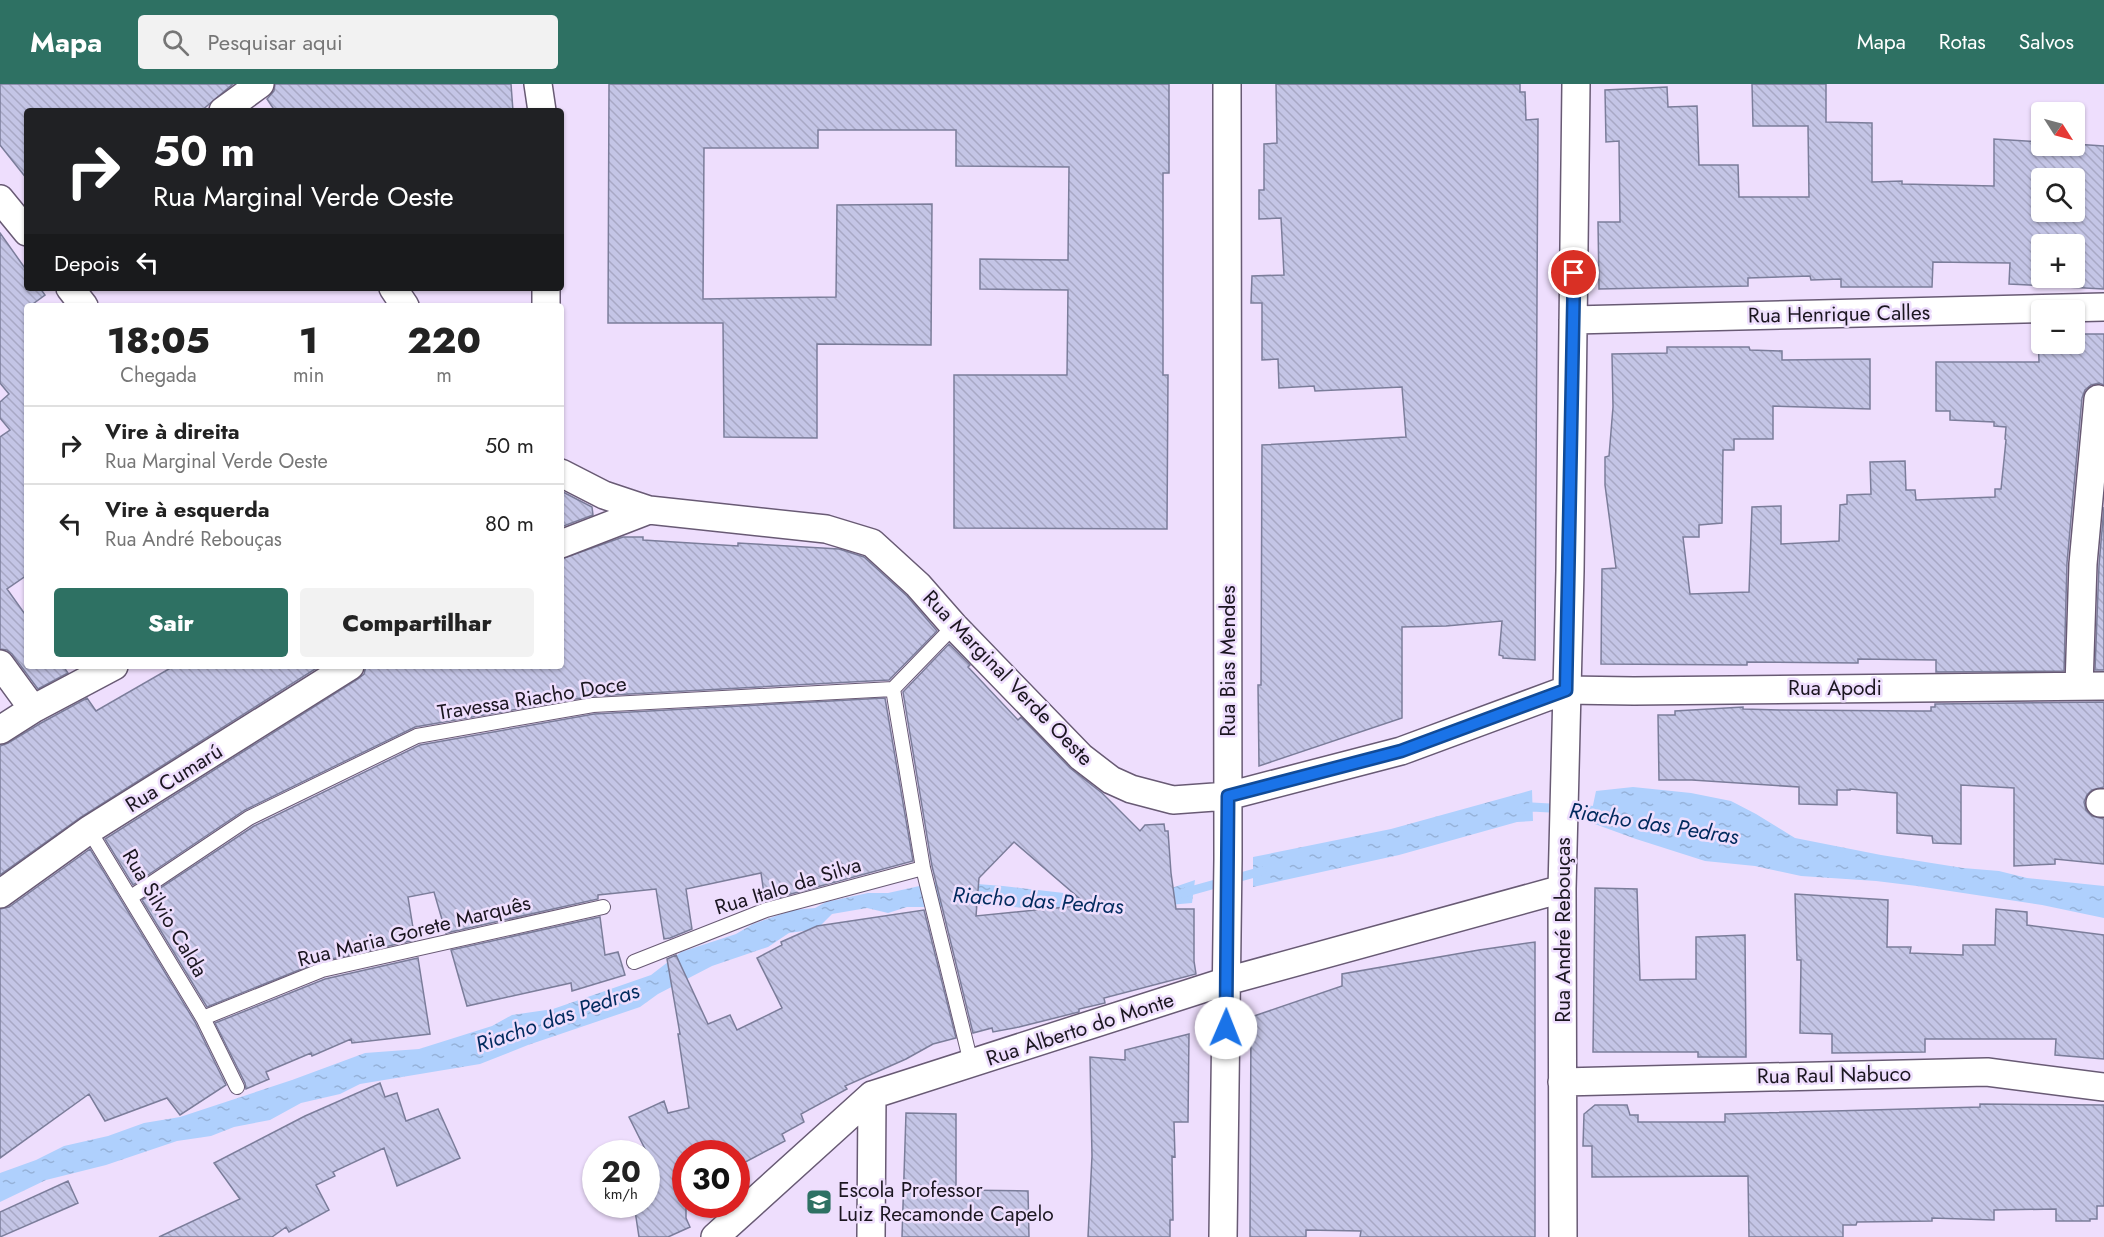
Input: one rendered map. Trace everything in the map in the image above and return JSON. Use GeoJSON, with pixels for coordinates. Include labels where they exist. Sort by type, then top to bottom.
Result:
{"type":"FeatureCollection","features":[{"type":"Feature","properties":{"kind":"street"},"geometry":{"type":"LineString","coordinates":[[538,84],[542,108]]}},
{"type":"Feature","properties":{"kind":"street","name":"Rua Bias Mendes"},"geometry":{"type":"LineString","coordinates":[[1223,1237],[1228,859],[1227,84]]}},
{"type":"Feature","properties":{"kind":"street","name":"Rua André Rebouças"},"geometry":{"type":"LineString","coordinates":[[1563,1237],[1562,889],[1573,320],[1575,84]]}},
{"type":"Feature","properties":{"kind":"street"},"geometry":{"type":"LineString","coordinates":[[230,108],[255,97]]}},
{"type":"Feature","properties":{"kind":"street"},"geometry":{"type":"LineString","coordinates":[[0,199],[24,228]]}},
{"type":"Feature","properties":{"kind":"street"},"geometry":{"type":"LineString","coordinates":[[72,291],[82,303]]}},
{"type":"Feature","properties":{"kind":"street","name":"Rua Henrique Calles"},"geometry":{"type":"LineString","coordinates":[[1573,320],[2104,307]]}},
{"type":"Feature","properties":{"kind":"street"},"geometry":{"type":"LineString","coordinates":[[2092,686],[2083,564],[2098,399]]}},
{"type":"Feature","properties":{"kind":"street","name":"Rua Marginal Verde Oeste"},"geometry":{"type":"LineString","coordinates":[[564,475],[604,495],[649,510],[826,528],[872,543],[918,585],[954,626],[1081,757],[1111,780],[1131,789],[1173,800],[1228,796],[1401,751],[1566,690]]}},
{"type":"Feature","properties":{"kind":"street"},"geometry":{"type":"LineString","coordinates":[[564,543],[649,510]]}},
{"type":"Feature","properties":{"kind":"street"},"geometry":{"type":"LineString","coordinates":[[0,664],[33,709]]}},
{"type":"Feature","properties":{"kind":"street"},"geometry":{"type":"LineString","coordinates":[[0,730],[33,709],[108,669]]}},
{"type":"Feature","properties":{"kind":"street","name":"Rua Cumarú"},"geometry":{"type":"LineString","coordinates":[[0,894],[89,830],[345,669]]}},
{"type":"Feature","properties":{"kind":"street","name":"Rua Apodi"},"geometry":{"type":"LineString","coordinates":[[1566,690],[1634,692],[2092,686]]}},
{"type":"Feature","properties":{"kind":"street","name":"Rua Alberto do Monte"},"geometry":{"type":"LineString","coordinates":[[715,1237],[872,1095],[1227,981],[1562,889]]}},
{"type":"Feature","properties":{"kind":"street","name":"Rua Raul Nabuco"},"geometry":{"type":"LineString","coordinates":[[1562,1082],[1987,1072],[2104,1087]]}},
{"type":"Feature","properties":{"kind":"street"},"geometry":{"type":"LineString","coordinates":[[871,1237],[872,1095]]}},
{"type":"Feature","properties":{"kind":"lane"},"geometry":{"type":"LineString","coordinates":[[954,626],[892,689],[924,875],[971,1063]]}},
{"type":"Feature","properties":{"kind":"lane","name":"Travessa Riacho Doce"},"geometry":{"type":"LineString","coordinates":[[131,897],[249,818],[417,736],[593,705],[892,689]]}},
{"type":"Feature","properties":{"kind":"lane","name":"Rua Silvio Calda"},"geometry":{"type":"LineString","coordinates":[[89,830],[203,1018]]}},
{"type":"Feature","properties":{"kind":"lane","name":"Rua Italo da Silva"},"geometry":{"type":"LineString","coordinates":[[634,962],[766,910],[924,875]]}},
{"type":"Feature","properties":{"kind":"lane","name":"Rua Maria Gorete Marquês"},"geometry":{"type":"LineString","coordinates":[[203,1018],[322,970],[603,907]]}},
{"type":"Feature","properties":{"kind":"lane"},"geometry":{"type":"LineString","coordinates":[[203,1018],[237,1087]]}},
{"type":"Feature","properties":{"kind":"water"},"geometry":{"type":"Polygon","coordinates":[[[1633,787],[1691,793],[1731,801],[1795,838],[1881,855],[1963,868],[1999,871],[2027,878],[2104,886],[2104,918],[2042,905],[1917,886],[1801,876],[1755,866],[1705,861],[1592,823],[1596,791],[1633,787]]]}},
{"type":"Feature","properties":{"kind":"water"},"geometry":{"type":"Polygon","coordinates":[[[1532,790],[1533,821],[1517,822],[1399,855],[1253,887],[1253,857],[1391,829],[1532,790]]]}},
{"type":"Feature","properties":{"kind":"water"},"geometry":{"type":"Polygon","coordinates":[[[1195,880],[1192,903],[1051,915],[1040,908],[955,905],[907,907],[888,913],[867,908],[832,914],[817,929],[789,933],[768,947],[712,966],[658,994],[640,1007],[480,1064],[360,1084],[340,1094],[301,1103],[270,1120],[234,1127],[211,1136],[177,1141],[106,1165],[46,1180],[0,1202],[0,1173],[36,1160],[64,1146],[108,1136],[144,1123],[180,1117],[365,1053],[419,1049],[492,1026],[512,1015],[553,1009],[651,975],[681,952],[736,934],[753,924],[793,910],[815,908],[826,902],[868,893],[888,893],[924,885],[926,882],[958,886],[977,884],[1003,886],[1080,897],[1160,892],[1195,880]]]}},
{"type":"Feature","properties":{"kind":"building"},"geometry":{"type":"Polygon","coordinates":[[[0,84],[233,84],[205,108],[24,108],[24,175],[0,145],[0,84]]]}},
{"type":"Feature","properties":{"kind":"building"},"geometry":{"type":"Polygon","coordinates":[[[275,84],[511,84],[513,108],[273,108],[267,99],[274,91],[275,84]]]}},
{"type":"Feature","properties":{"kind":"building"},"geometry":{"type":"Polygon","coordinates":[[[609,84],[1169,84],[1169,173],[1163,173],[1163,375],[1168,375],[1167,529],[954,528],[954,375],[1067,375],[1068,290],[980,289],[980,259],[1068,260],[1069,167],[956,166],[956,130],[818,130],[818,148],[704,148],[703,299],[836,297],[837,205],[932,204],[931,345],[817,344],[817,438],[724,437],[723,323],[608,323],[609,84]]]}},
{"type":"Feature","properties":{"kind":"building"},"geometry":{"type":"Polygon","coordinates":[[[1276,84],[1520,84],[1520,92],[1525,92],[1526,120],[1538,119],[1535,660],[1503,658],[1499,655],[1502,621],[1402,627],[1402,718],[1259,766],[1262,445],[1406,437],[1402,387],[1315,391],[1314,386],[1279,388],[1278,359],[1262,360],[1262,303],[1251,303],[1252,276],[1284,275],[1281,218],[1259,219],[1259,190],[1264,190],[1264,144],[1277,143],[1276,84]]]}},
{"type":"Feature","properties":{"kind":"building"},"geometry":{"type":"Polygon","coordinates":[[[1752,84],[1826,84],[1826,122],[1872,123],[1872,182],[1902,181],[1902,184],[1994,186],[1994,139],[2031,141],[2031,156],[2085,156],[2085,145],[2104,146],[2104,289],[2085,288],[2085,234],[2031,234],[2031,285],[2009,284],[2010,263],[1933,262],[1932,287],[1841,287],[1841,279],[1811,280],[1810,276],[1748,278],[1748,286],[1599,289],[1598,222],[1620,222],[1619,141],[1606,142],[1605,90],[1667,87],[1668,107],[1697,106],[1699,165],[1738,165],[1739,197],[1809,197],[1808,126],[1753,126],[1752,84]]]}},
{"type":"Feature","properties":{"kind":"building"},"geometry":{"type":"Polygon","coordinates":[[[0,233],[24,267],[24,291],[42,291],[45,295],[34,303],[24,303],[24,577],[7,589],[24,613],[24,669],[65,669],[68,673],[38,689],[12,654],[0,649],[0,437],[10,430],[0,418],[0,402],[9,394],[0,383],[0,233]]]}},
{"type":"Feature","properties":{"kind":"building"},"geometry":{"type":"Polygon","coordinates":[[[2085,334],[2104,334],[2104,385],[2099,383],[2091,385],[2085,390],[2082,398],[2067,563],[2064,671],[1936,672],[1936,660],[1858,659],[1858,663],[1747,662],[1747,665],[1601,664],[1602,569],[1616,568],[1605,485],[1605,457],[1609,456],[1613,407],[1612,354],[1667,353],[1667,347],[1749,347],[1750,350],[1782,351],[1782,360],[1870,359],[1870,409],[1773,406],[1773,439],[1734,439],[1734,450],[1723,450],[1722,523],[1699,525],[1699,537],[1683,537],[1690,594],[1749,592],[1752,507],[1781,506],[1781,544],[1839,541],[1840,505],[1847,504],[1847,495],[1871,494],[1870,462],[1905,461],[1906,490],[1915,490],[1916,500],[1995,497],[1995,489],[2001,489],[2006,427],[1994,426],[1994,422],[1950,420],[1950,411],[1936,411],[1936,362],[2039,362],[2039,354],[2085,354],[2085,334]]]}},
{"type":"Feature","properties":{"kind":"building"},"geometry":{"type":"Polygon","coordinates":[[[564,493],[592,507],[593,515],[564,526],[564,493]]]}},
{"type":"Feature","properties":{"kind":"building"},"geometry":{"type":"Polygon","coordinates":[[[2104,507],[2104,670],[2095,670],[2099,565],[2104,507]]]}},
{"type":"Feature","properties":{"kind":"building"},"geometry":{"type":"Polygon","coordinates":[[[623,537],[738,546],[738,543],[839,549],[864,557],[907,596],[937,631],[889,680],[593,696],[415,727],[245,810],[133,885],[105,839],[358,679],[364,674],[365,669],[564,669],[564,558],[623,537]]]}},
{"type":"Feature","properties":{"kind":"building"},"geometry":{"type":"Polygon","coordinates":[[[949,644],[1018,720],[1021,717],[1070,768],[1102,793],[1140,831],[1145,825],[1164,824],[1165,831],[1168,831],[1176,909],[1194,909],[1196,974],[1104,998],[1105,1003],[1079,1009],[1079,1012],[1019,1027],[993,1032],[992,1028],[973,1033],[932,866],[903,692],[949,644]],[[1014,842],[979,878],[976,916],[1087,905],[1014,842]]]}},
{"type":"Feature","properties":{"kind":"building"},"geometry":{"type":"Polygon","coordinates":[[[169,669],[315,669],[81,817],[0,875],[0,746],[87,698],[96,711],[169,669]]]}},
{"type":"Feature","properties":{"kind":"building"},"geometry":{"type":"Polygon","coordinates":[[[885,698],[913,861],[765,901],[761,873],[686,889],[692,929],[670,938],[664,939],[656,889],[598,895],[598,899],[446,933],[434,892],[408,897],[415,940],[319,962],[207,1007],[142,900],[254,826],[420,745],[594,714],[885,698]]]}},
{"type":"Feature","properties":{"kind":"building"},"geometry":{"type":"Polygon","coordinates":[[[2104,702],[2104,787],[2092,790],[2084,802],[2086,810],[2092,816],[2104,819],[2104,864],[2055,859],[2055,864],[2014,866],[2014,788],[1961,785],[1961,844],[1933,843],[1932,836],[1897,833],[1897,793],[1837,790],[1837,805],[1799,804],[1799,787],[1659,780],[1658,715],[1675,715],[1675,711],[1743,707],[1743,709],[1782,710],[1931,711],[1931,707],[1935,707],[1935,704],[2104,702]]]}},
{"type":"Feature","properties":{"kind":"building"},"geometry":{"type":"Polygon","coordinates":[[[90,849],[195,1022],[226,1085],[180,1115],[167,1098],[105,1121],[89,1094],[0,1158],[0,909],[9,907],[90,849]]]}},
{"type":"Feature","properties":{"kind":"building"},"geometry":{"type":"Polygon","coordinates":[[[1595,888],[1637,889],[1640,980],[1696,979],[1696,937],[1745,935],[1746,1057],[1698,1057],[1698,1052],[1593,1052],[1595,888]]]}},
{"type":"Feature","properties":{"kind":"building"},"geometry":{"type":"Polygon","coordinates":[[[1795,894],[1888,900],[1887,947],[1911,947],[1910,953],[1963,955],[1963,945],[1995,945],[1996,909],[2027,912],[2027,925],[2104,935],[2104,1059],[2055,1055],[2056,1039],[1925,1039],[1925,1052],[1832,1053],[1832,1034],[1800,1033],[1801,960],[1797,960],[1795,894]]]}},
{"type":"Feature","properties":{"kind":"building"},"geometry":{"type":"Polygon","coordinates":[[[924,910],[956,1038],[933,1044],[906,1059],[845,1086],[847,1089],[801,1114],[804,1122],[782,1134],[785,1141],[750,1160],[750,1140],[672,1140],[672,1218],[686,1218],[690,1227],[668,1237],[639,1237],[636,1218],[660,1218],[660,1140],[640,1140],[629,1117],[664,1101],[668,1113],[689,1108],[678,1034],[680,1034],[667,959],[676,955],[708,1024],[730,1015],[737,1030],[782,1008],[757,958],[782,945],[781,942],[817,926],[924,910]]]}},
{"type":"Feature","properties":{"kind":"building"},"geometry":{"type":"Polygon","coordinates":[[[600,917],[605,955],[618,952],[625,975],[572,991],[571,983],[467,1006],[451,950],[600,917]]]}},
{"type":"Feature","properties":{"kind":"building"},"geometry":{"type":"Polygon","coordinates":[[[1535,942],[1535,1237],[1360,1237],[1361,1231],[1306,1230],[1306,1237],[1250,1237],[1251,1017],[1342,986],[1342,974],[1535,942]]]}},
{"type":"Feature","properties":{"kind":"building"},"geometry":{"type":"Polygon","coordinates":[[[418,958],[430,1034],[352,1043],[351,1039],[266,1072],[269,1079],[246,1089],[215,1023],[325,979],[418,958]]]}},
{"type":"Feature","properties":{"kind":"building"},"geometry":{"type":"Polygon","coordinates":[[[1189,1034],[1188,1122],[1174,1122],[1173,1220],[1170,1220],[1170,1237],[1088,1237],[1092,1156],[1090,1057],[1125,1060],[1125,1050],[1189,1034]]]}},
{"type":"Feature","properties":{"kind":"building"},"geometry":{"type":"Polygon","coordinates":[[[380,1083],[385,1097],[397,1093],[406,1121],[438,1109],[460,1158],[397,1186],[384,1148],[333,1172],[335,1176],[316,1185],[329,1210],[289,1232],[286,1227],[272,1237],[159,1237],[240,1199],[214,1163],[305,1116],[380,1083]]]}},
{"type":"Feature","properties":{"kind":"building"},"geometry":{"type":"Polygon","coordinates":[[[1980,1104],[2104,1105],[2104,1206],[2097,1206],[2097,1219],[2056,1221],[2056,1209],[1994,1210],[1994,1220],[1932,1218],[1932,1221],[1857,1222],[1856,1225],[1843,1225],[1843,1237],[1749,1237],[1748,1176],[1592,1177],[1592,1146],[1583,1146],[1584,1114],[1595,1105],[1627,1105],[1630,1115],[1638,1115],[1638,1122],[1725,1122],[1725,1114],[1980,1107],[1980,1104]]]}},
{"type":"Feature","properties":{"kind":"building"},"geometry":{"type":"Polygon","coordinates":[[[906,1113],[956,1114],[956,1190],[1028,1191],[1029,1237],[902,1237],[906,1113]]]}},
{"type":"Feature","properties":{"kind":"building"},"geometry":{"type":"Polygon","coordinates":[[[68,1181],[78,1203],[0,1237],[0,1212],[68,1181]]]}},
{"type":"Feature","properties":{"kind":"waterway","name":"Riacho das Pedras"},"geometry":{"type":"LineString","coordinates":[[1521,810],[1532,807],[1603,811]]}},
{"type":"Feature","properties":{"kind":"waterway","name":"Riacho das Pedras"},"geometry":{"type":"LineString","coordinates":[[1183,893],[1262,871]]}},
{"type":"Feature","properties":{"kind":"place","name":"Escola Professor Luiz Recamonde Capelo"},"geometry":{"type":"Point","coordinates":[819,1202]}},
{"type":"Feature","properties":{"kind":"route"},"geometry":{"type":"LineString","coordinates":[[1226,1028],[1228,796],[1401,751],[1566,690],[1574,273]]}}]}
